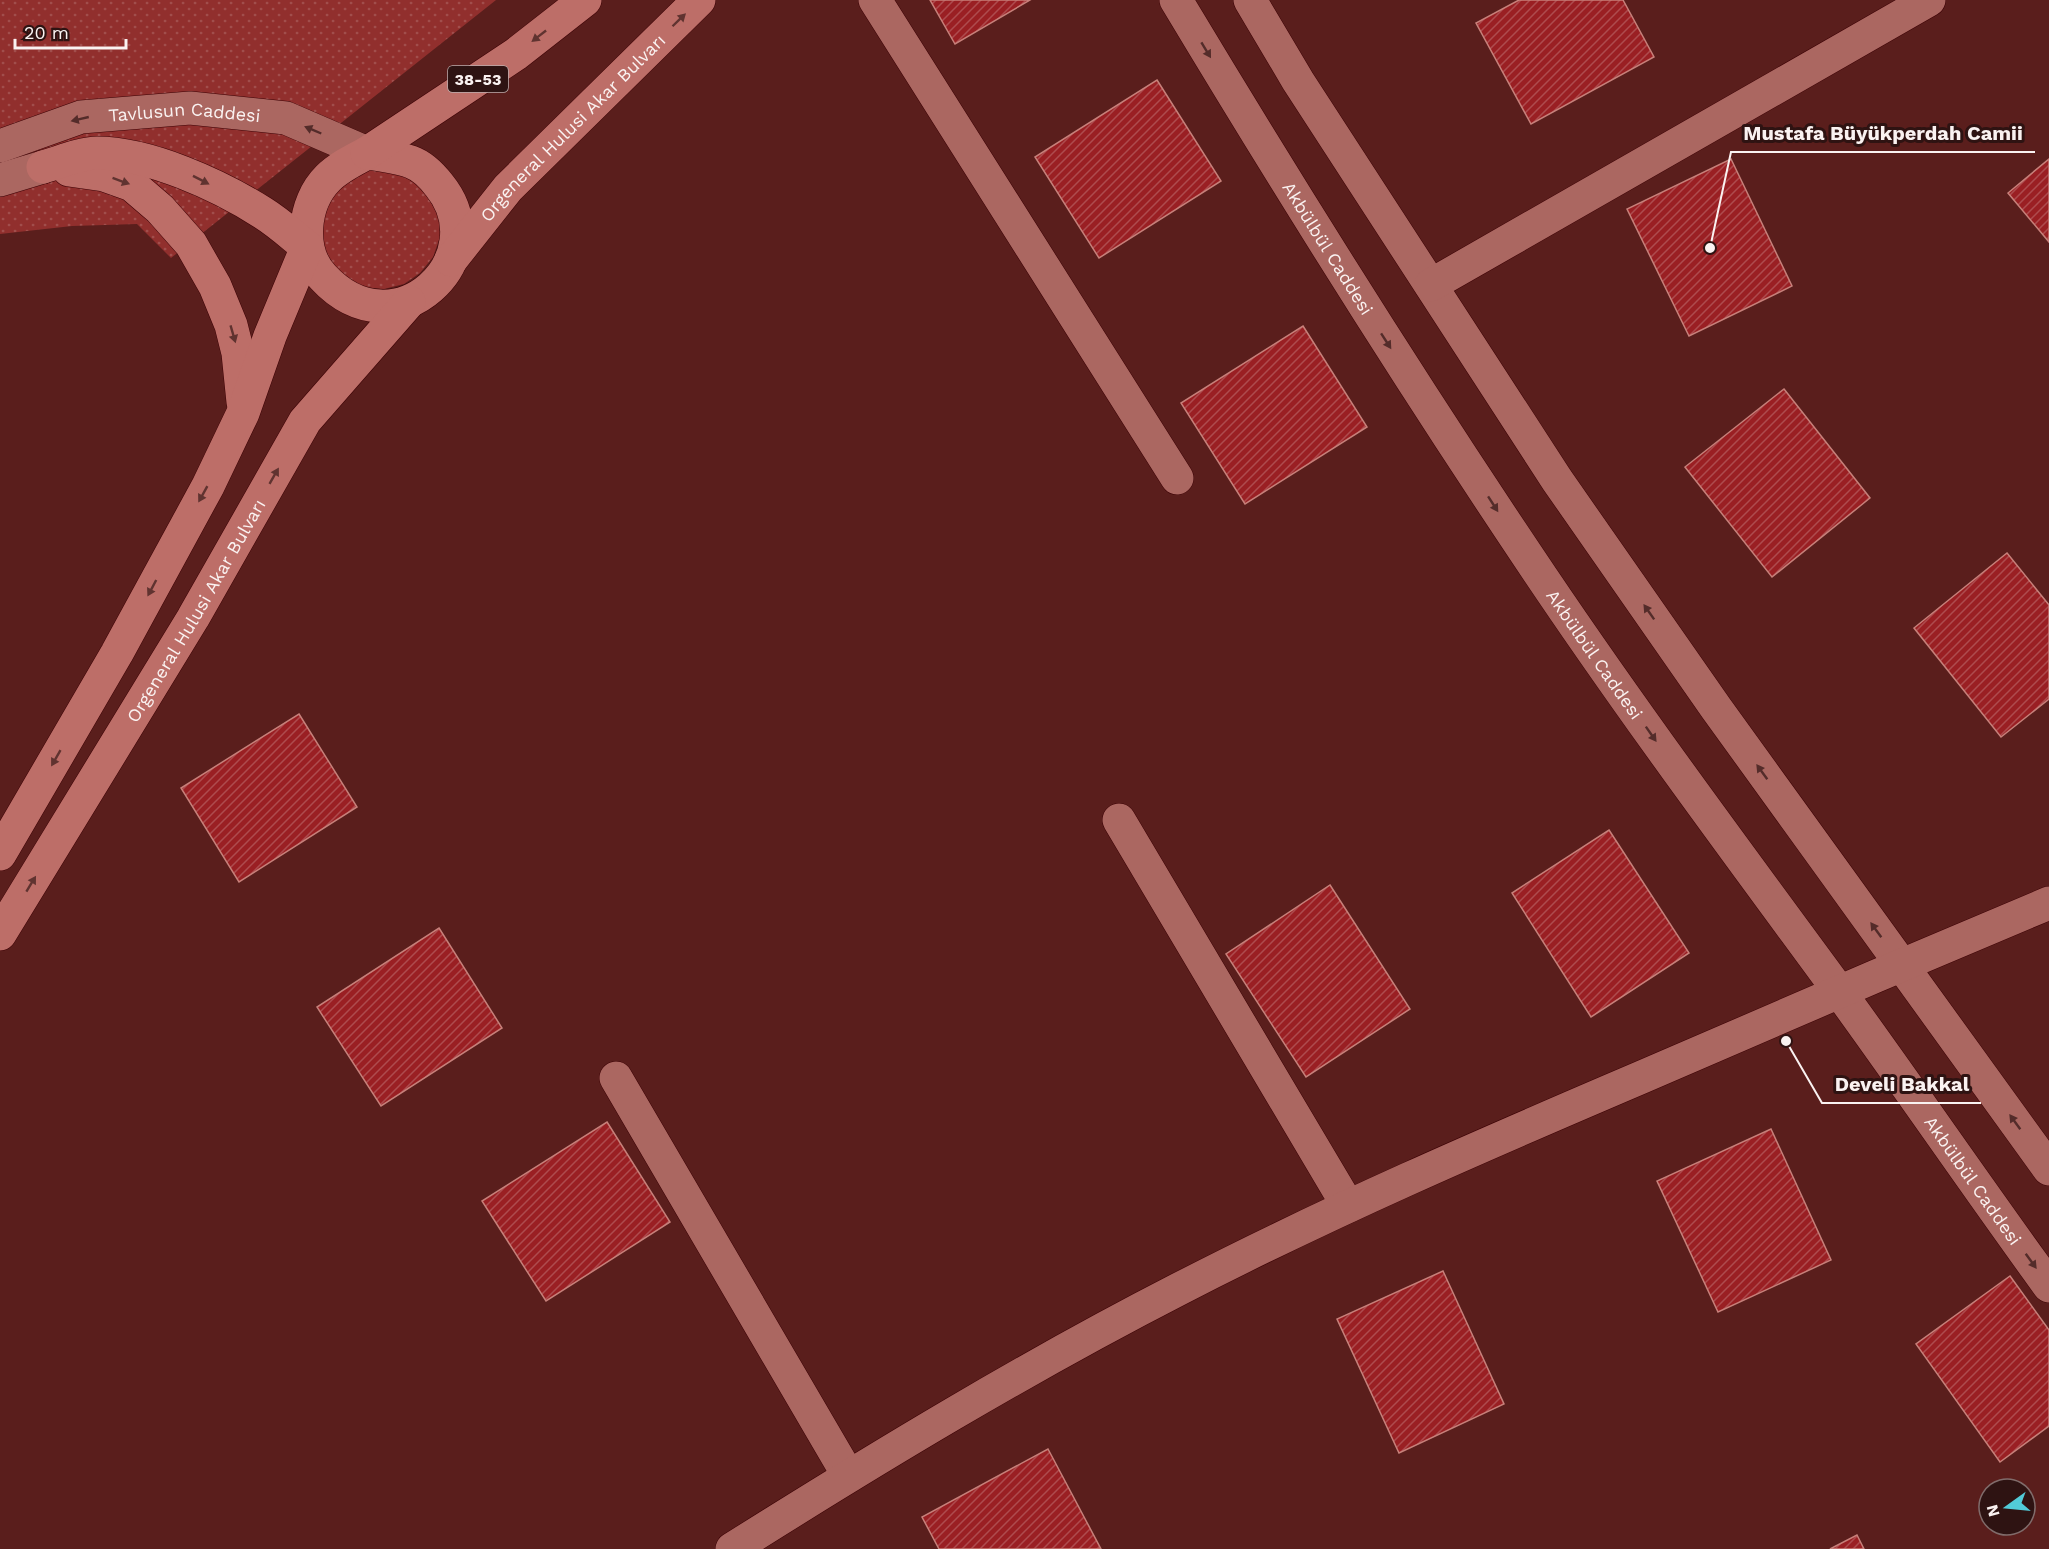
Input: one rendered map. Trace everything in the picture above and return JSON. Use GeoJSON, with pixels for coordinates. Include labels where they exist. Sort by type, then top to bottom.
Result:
{"type":"FeatureCollection","features":[{"type":"Feature","properties":{"kind":"main road","name":"38-53"},"geometry":{"type":"LineString","coordinates":[[366,153],[516,54],[585,0]]}},
{"type":"Feature","properties":{"kind":"main road","name":"Orgeneral Hulusi Akar Bulvarı"},"geometry":{"type":"LineString","coordinates":[[451,260],[508,188],[699,0]]}},
{"type":"Feature","properties":{"kind":"main road"},"geometry":{"type":"LineString","coordinates":[[0,854],[117,653],[208,486],[243,413],[270,336],[307,247],[307,221],[315,196],[328,178],[366,153],[391,156],[413,163],[432,176],[446,194],[455,215],[456,237],[451,260],[443,275],[432,287],[409,302],[383,307],[357,303],[335,291],[317,271],[307,247],[264,213],[191,175],[129,157],[94,153],[43,167]]}},
{"type":"Feature","properties":{"kind":"main road"},"geometry":{"type":"LineString","coordinates":[[43,167],[104,175],[132,185],[159,209],[191,244],[215,286],[231,325],[238,352],[243,413]]}},
{"type":"Feature","properties":{"kind":"main road","name":"Orgeneral Hulusi Akar Bulvarı"},"geometry":{"type":"LineString","coordinates":[[0,934],[194,618],[305,421],[409,302]]}},
{"type":"Feature","properties":{"kind":"street"},"geometry":{"type":"LineString","coordinates":[[875,0],[1176,478]]}},
{"type":"Feature","properties":{"kind":"street","name":"Akbülbül Caddesi"},"geometry":{"type":"LineString","coordinates":[[1176,0],[1252,128],[1372,320],[1527,556],[1664,753],[1839,992],[2049,1286]]}},
{"type":"Feature","properties":{"kind":"street"},"geometry":{"type":"LineString","coordinates":[[1250,0],[1298,81],[1557,480],[1716,708],[2049,1169]]}},
{"type":"Feature","properties":{"kind":"street"},"geometry":{"type":"LineString","coordinates":[[1431,285],[1929,0]]}},
{"type":"Feature","properties":{"kind":"street","name":"Tavlusun Caddesi"},"geometry":{"type":"LineString","coordinates":[[0,146],[81,117],[190,108],[285,118],[366,153]]}},
{"type":"Feature","properties":{"kind":"street"},"geometry":{"type":"LineString","coordinates":[[0,180],[43,167]]}},
{"type":"Feature","properties":{"kind":"street"},"geometry":{"type":"LineString","coordinates":[[1119,820],[1348,1206]]}},
{"type":"Feature","properties":{"kind":"street"},"geometry":{"type":"LineString","coordinates":[[732,1549],[933,1424],[1054,1355],[1178,1289],[1348,1206],[1475,1149],[2049,903]]}},
{"type":"Feature","properties":{"kind":"street"},"geometry":{"type":"LineString","coordinates":[[616,1078],[848,1475]]}},
{"type":"Feature","properties":{"kind":"shaded area"},"geometry":{"type":"Polygon","coordinates":[[[0,0],[496,0],[171,258],[137,224],[72,226],[0,234],[0,0]]]}},
{"type":"Feature","properties":{"kind":"shaded area"},"geometry":{"type":"Polygon","coordinates":[[[383,166],[420,182],[439,217],[440,237],[433,257],[420,273],[404,284],[384,289],[363,287],[345,279],[321,247],[320,207],[345,176],[383,166]]]}},
{"type":"Feature","properties":{"kind":"building"},"geometry":{"type":"Polygon","coordinates":[[[930,0],[1030,0],[955,44],[930,0]]]}},
{"type":"Feature","properties":{"kind":"building"},"geometry":{"type":"Polygon","coordinates":[[[1519,0],[1623,0],[1654,57],[1531,124],[1476,23],[1519,0]]]}},
{"type":"Feature","properties":{"kind":"building"},"geometry":{"type":"Polygon","coordinates":[[[1157,80],[1221,181],[1099,258],[1035,157],[1157,80]]]}},
{"type":"Feature","properties":{"kind":"building"},"geometry":{"type":"Polygon","coordinates":[[[1731,159],[1792,286],[1689,336],[1627,209],[1731,159]]]}},
{"type":"Feature","properties":{"kind":"building"},"geometry":{"type":"Polygon","coordinates":[[[2049,159],[2049,242],[2008,193],[2049,159]]]}},
{"type":"Feature","properties":{"kind":"building"},"geometry":{"type":"Polygon","coordinates":[[[1303,326],[1367,427],[1245,504],[1181,403],[1303,326]]]}},
{"type":"Feature","properties":{"kind":"building"},"geometry":{"type":"Polygon","coordinates":[[[1784,389],[1870,498],[1772,577],[1685,467],[1784,389]]]}},
{"type":"Feature","properties":{"kind":"building"},"geometry":{"type":"Polygon","coordinates":[[[2007,553],[2049,605],[2049,699],[2001,737],[1914,628],[2007,553]]]}},
{"type":"Feature","properties":{"kind":"building"},"geometry":{"type":"Polygon","coordinates":[[[299,714],[357,807],[239,882],[181,788],[299,714]]]}},
{"type":"Feature","properties":{"kind":"building"},"geometry":{"type":"Polygon","coordinates":[[[1609,830],[1689,953],[1591,1017],[1512,893],[1609,830]]]}},
{"type":"Feature","properties":{"kind":"building"},"geometry":{"type":"Polygon","coordinates":[[[1330,885],[1410,1009],[1306,1077],[1226,954],[1330,885]]]}},
{"type":"Feature","properties":{"kind":"building"},"geometry":{"type":"Polygon","coordinates":[[[439,928],[502,1028],[381,1106],[317,1007],[439,928]]]}},
{"type":"Feature","properties":{"kind":"building"},"geometry":{"type":"Polygon","coordinates":[[[607,1122],[670,1222],[546,1301],[482,1201],[607,1122]]]}},
{"type":"Feature","properties":{"kind":"building"},"geometry":{"type":"Polygon","coordinates":[[[1771,1129],[1831,1260],[1718,1312],[1657,1181],[1771,1129]]]}},
{"type":"Feature","properties":{"kind":"building"},"geometry":{"type":"Polygon","coordinates":[[[1443,1271],[1504,1404],[1399,1453],[1337,1319],[1443,1271]]]}},
{"type":"Feature","properties":{"kind":"building"},"geometry":{"type":"Polygon","coordinates":[[[2010,1276],[2049,1330],[2049,1426],[2000,1462],[1916,1344],[2010,1276]]]}},
{"type":"Feature","properties":{"kind":"building"},"geometry":{"type":"Polygon","coordinates":[[[1048,1449],[1101,1549],[939,1549],[922,1517],[1048,1449]]]}},
{"type":"Feature","properties":{"kind":"building"},"geometry":{"type":"Polygon","coordinates":[[[1857,1535],[1864,1549],[1830,1549],[1857,1535]]]}},
{"type":"Feature","properties":{"kind":"place","name":"Mustafa Büyükperdah Camii"},"geometry":{"type":"Point","coordinates":[1710,248]}},
{"type":"Feature","properties":{"kind":"place","name":"Develi Bakkal"},"geometry":{"type":"Point","coordinates":[1786,1041]}}]}
